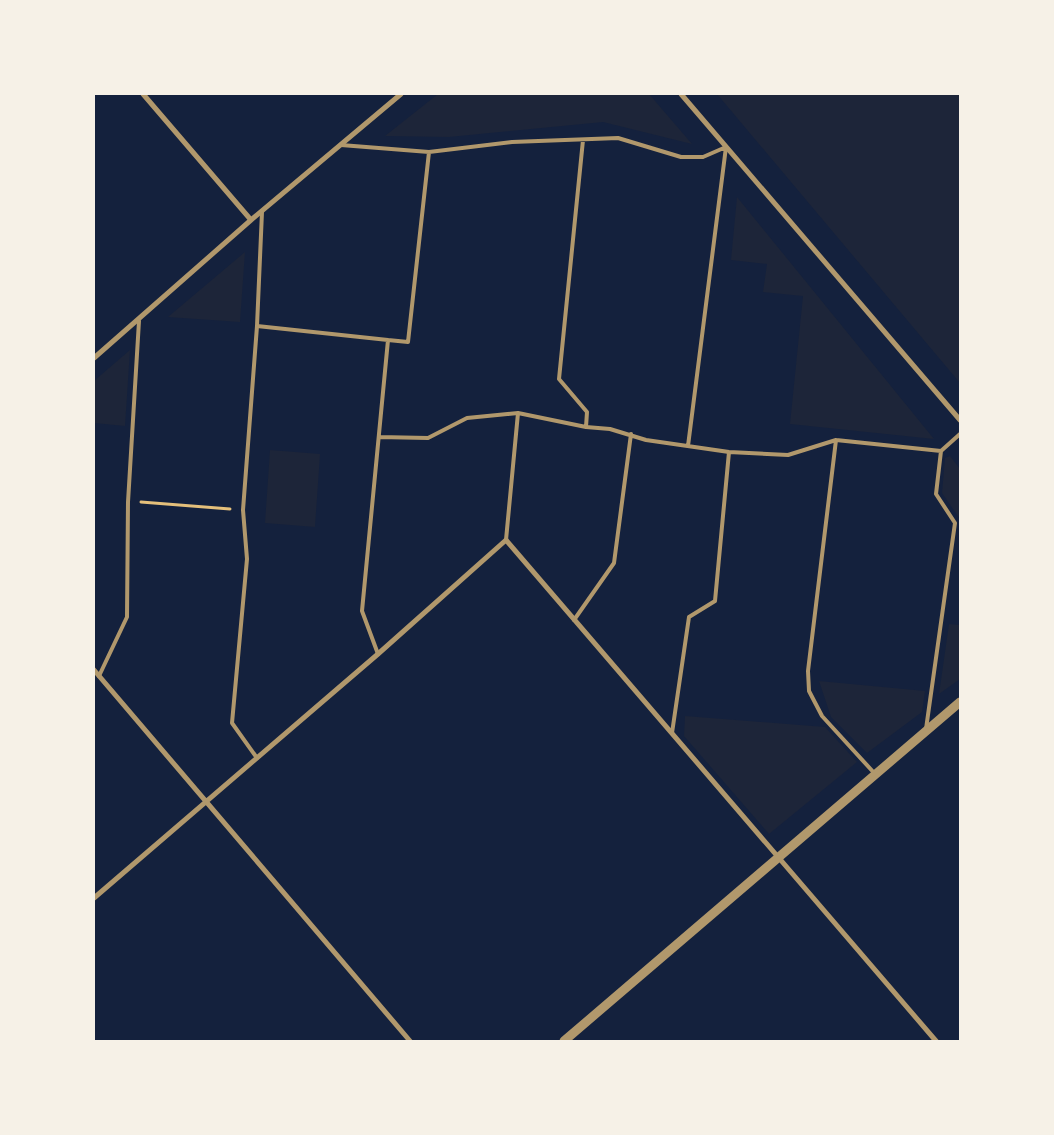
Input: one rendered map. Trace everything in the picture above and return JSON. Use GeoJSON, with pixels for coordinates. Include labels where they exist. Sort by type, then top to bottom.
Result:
{"type":"FeatureCollection","features":[{"type":"Feature","properties":{"kind":"street"},"geometry":{"type":"LineString","coordinates":[[142,94],[252,220]]}},
{"type":"Feature","properties":{"kind":"street"},"geometry":{"type":"LineString","coordinates":[[94,358],[139,321],[252,220],[401,94]]}},
{"type":"Feature","properties":{"kind":"street"},"geometry":{"type":"LineString","coordinates":[[681,94],[960,420]]}},
{"type":"Feature","properties":{"kind":"street"},"geometry":{"type":"LineString","coordinates":[[94,898],[378,654],[506,540],[936,1041]]}},
{"type":"Feature","properties":{"kind":"street"},"geometry":{"type":"LineString","coordinates":[[94,670],[410,1041]]}},
{"type":"Feature","properties":{"kind":"street"},"geometry":{"type":"LineString","coordinates":[[564,1041],[960,702]]}},
{"type":"Feature","properties":{"kind":"lane"},"geometry":{"type":"LineString","coordinates":[[341,145],[430,152],[512,142],[618,138],[681,157],[703,157],[726,147]]}},
{"type":"Feature","properties":{"kind":"lane"},"geometry":{"type":"LineString","coordinates":[[583,140],[559,379],[587,412],[586,427]]}},
{"type":"Feature","properties":{"kind":"lane"},"geometry":{"type":"LineString","coordinates":[[688,446],[726,147]]}},
{"type":"Feature","properties":{"kind":"lane"},"geometry":{"type":"LineString","coordinates":[[257,326],[408,342],[430,152]]}},
{"type":"Feature","properties":{"kind":"lane"},"geometry":{"type":"LineString","coordinates":[[257,758],[232,723],[247,559],[243,510],[257,326],[262,212]]}},
{"type":"Feature","properties":{"kind":"lane"},"geometry":{"type":"LineString","coordinates":[[99,676],[126,618],[128,502],[139,321]]}},
{"type":"Feature","properties":{"kind":"lane"},"geometry":{"type":"LineString","coordinates":[[378,654],[362,611],[388,340]]}},
{"type":"Feature","properties":{"kind":"lane"},"geometry":{"type":"LineString","coordinates":[[506,540],[518,413]]}},
{"type":"Feature","properties":{"kind":"lane"},"geometry":{"type":"LineString","coordinates":[[379,438],[428,438],[467,418],[518,413],[586,427],[610,429],[646,440],[729,452],[788,455],[836,440],[941,452]]}},
{"type":"Feature","properties":{"kind":"lane"},"geometry":{"type":"LineString","coordinates":[[574,620],[614,563],[631,434]]}},
{"type":"Feature","properties":{"kind":"lane"},"geometry":{"type":"LineString","coordinates":[[926,731],[955,523],[936,494],[941,452],[960,434]]}},
{"type":"Feature","properties":{"kind":"lane"},"geometry":{"type":"LineString","coordinates":[[836,440],[808,671],[809,691],[822,716],[876,774]]}},
{"type":"Feature","properties":{"kind":"lane"},"geometry":{"type":"LineString","coordinates":[[672,733],[689,617],[715,601],[729,452]]}},
{"type":"Feature","properties":{"kind":"path"},"geometry":{"type":"LineString","coordinates":[[128,502],[243,510]]}},
{"type":"Feature","properties":{"kind":"shaded area"},"geometry":{"type":"Polygon","coordinates":[[[438,94],[649,94],[692,144],[603,122],[449,137],[385,136],[438,94]]]}},
{"type":"Feature","properties":{"kind":"shaded area"},"geometry":{"type":"Polygon","coordinates":[[[717,94],[960,94],[960,383],[717,94]]]}},
{"type":"Feature","properties":{"kind":"shaded area"},"geometry":{"type":"Polygon","coordinates":[[[737,197],[934,439],[790,424],[803,296],[763,292],[767,264],[731,260],[737,197]]]}},
{"type":"Feature","properties":{"kind":"shaded area"},"geometry":{"type":"Polygon","coordinates":[[[245,252],[240,322],[168,317],[245,252]]]}},
{"type":"Feature","properties":{"kind":"shaded area"},"geometry":{"type":"Polygon","coordinates":[[[130,350],[125,426],[94,423],[94,381],[130,350]]]}},
{"type":"Feature","properties":{"kind":"shaded area"},"geometry":{"type":"Polygon","coordinates":[[[270,450],[320,454],[315,527],[265,523],[270,450]]]}},
{"type":"Feature","properties":{"kind":"shaded area"},"geometry":{"type":"Polygon","coordinates":[[[950,456],[960,469],[960,519],[942,493],[945,458],[950,456]]]}},
{"type":"Feature","properties":{"kind":"shaded area"},"geometry":{"type":"Polygon","coordinates":[[[949,624],[960,625],[960,679],[939,694],[949,624]]]}},
{"type":"Feature","properties":{"kind":"shaded area"},"geometry":{"type":"Polygon","coordinates":[[[819,681],[925,691],[922,712],[867,753],[831,717],[819,681]]]}},
{"type":"Feature","properties":{"kind":"shaded area"},"geometry":{"type":"Polygon","coordinates":[[[685,716],[825,727],[857,762],[769,834],[684,736],[685,716]]]}}]}
